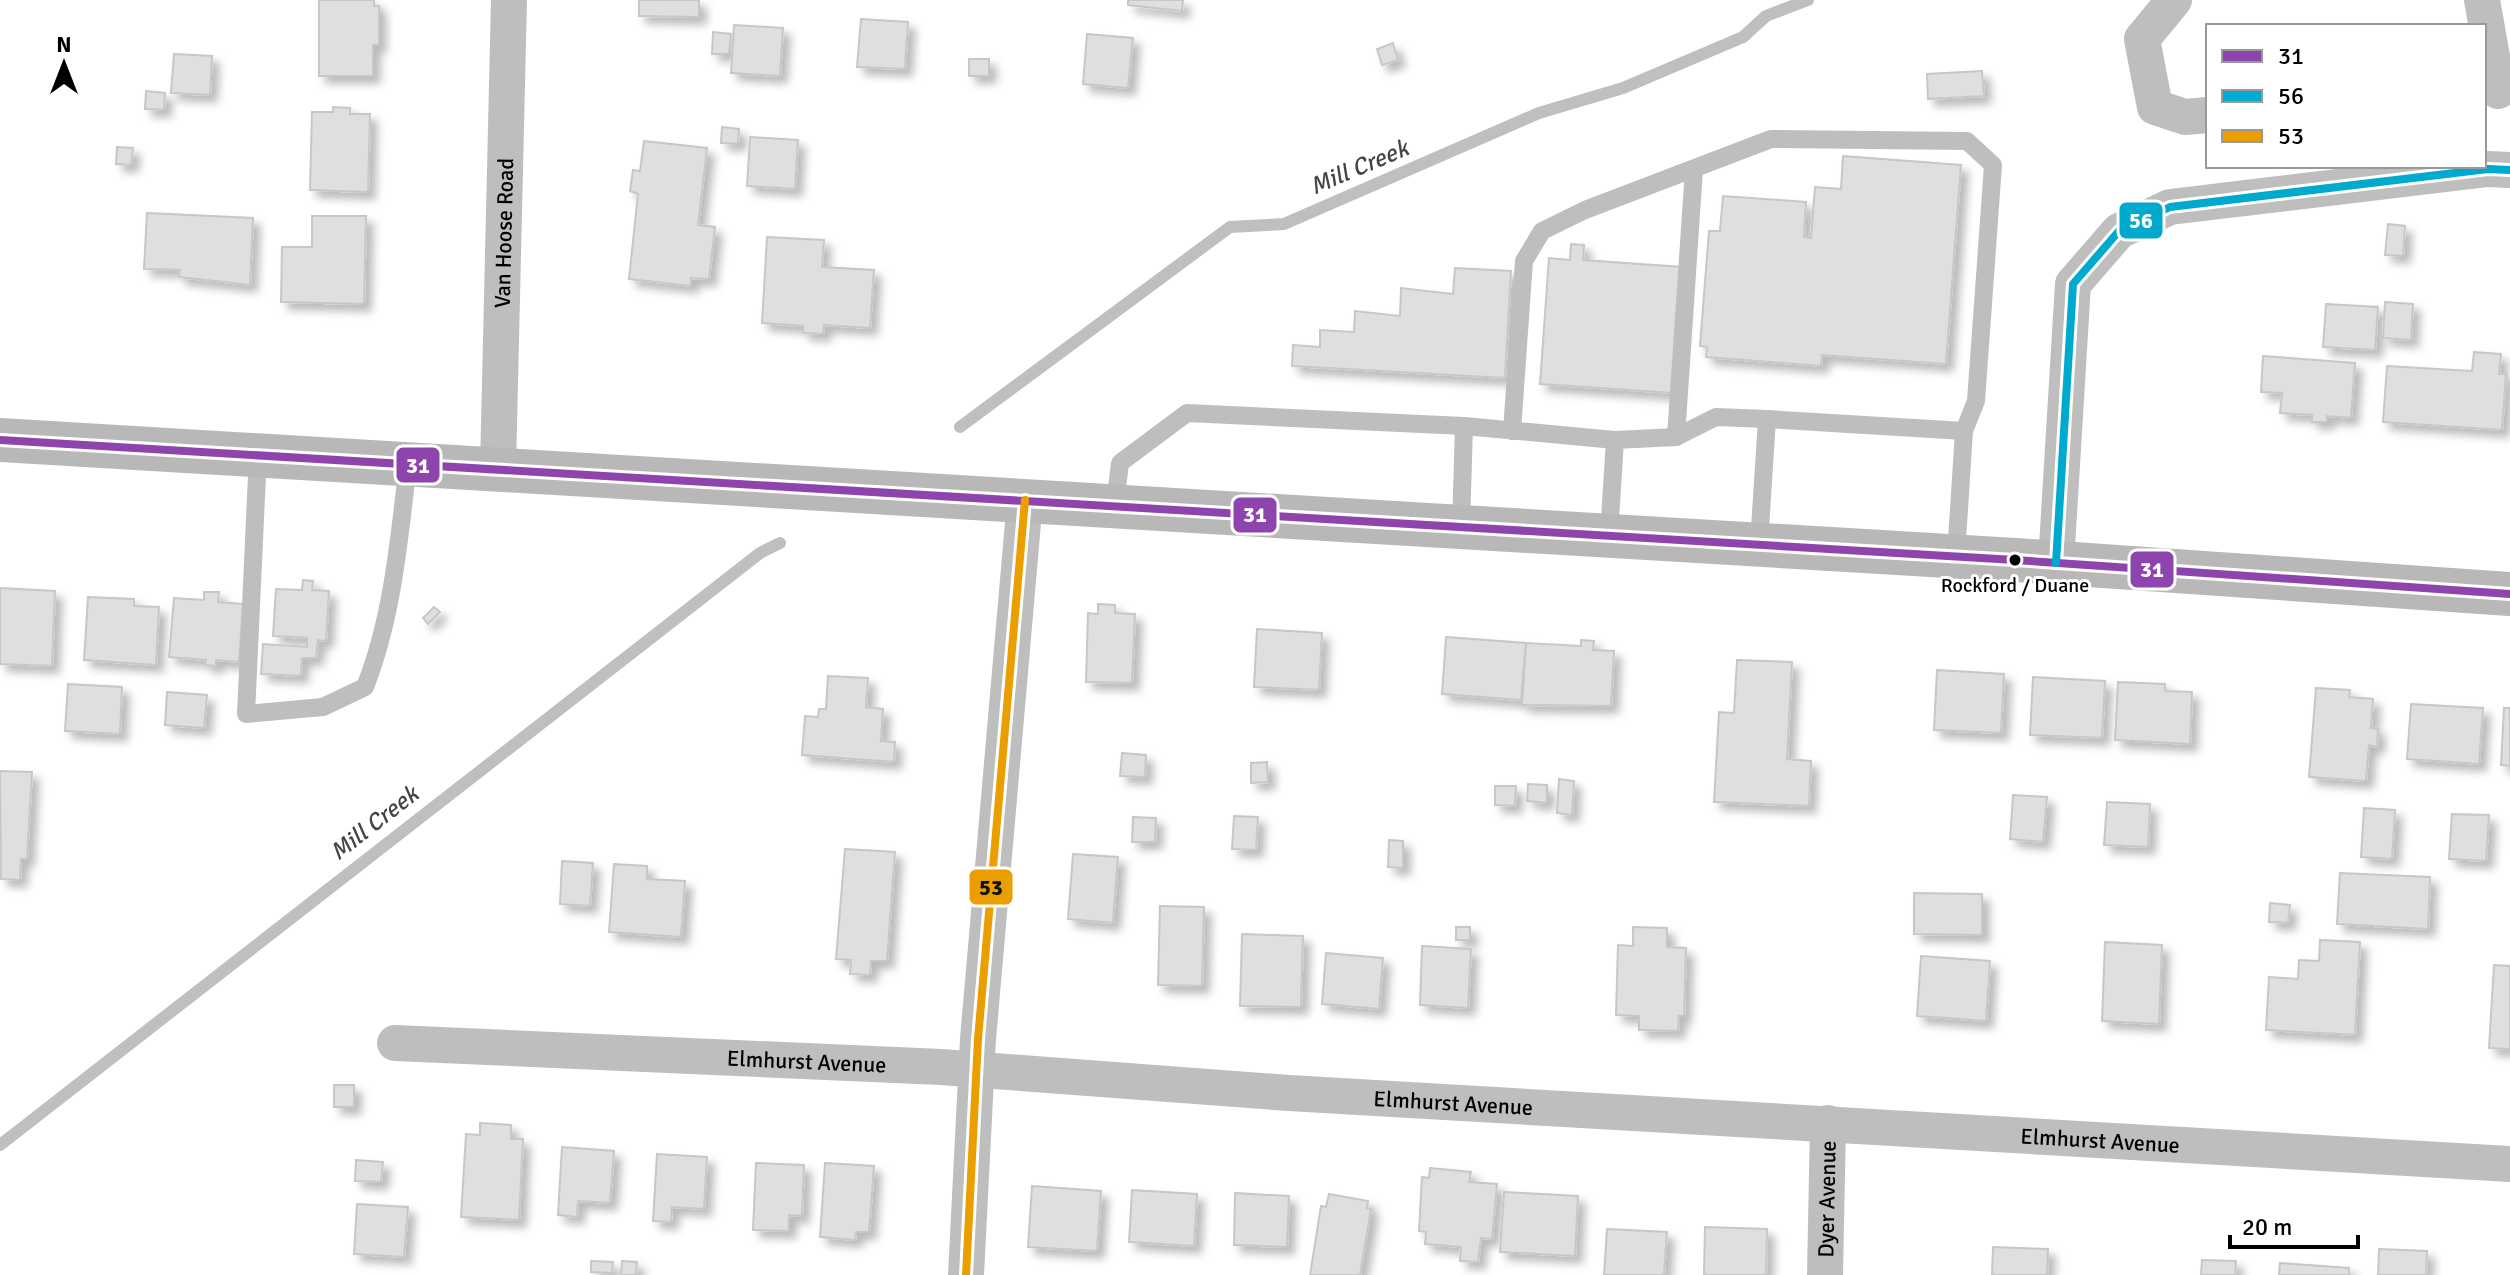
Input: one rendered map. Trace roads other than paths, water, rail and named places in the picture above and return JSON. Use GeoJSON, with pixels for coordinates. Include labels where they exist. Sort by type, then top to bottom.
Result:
{"type":"FeatureCollection","features":[{"type":"Feature","properties":{"kind":"main road"},"geometry":{"type":"LineString","coordinates":[[0,440],[498,467],[1956,556],[2510,594]]}},
{"type":"Feature","properties":{"kind":"street","name":"Van Hoose Road"},"geometry":{"type":"LineString","coordinates":[[498,467],[509,0]]}},
{"type":"Feature","properties":{"kind":"street"},"geometry":{"type":"LineString","coordinates":[[2174,0],[2142,39],[2155,107],[2185,117],[2206,115]]}},
{"type":"Feature","properties":{"kind":"street"},"geometry":{"type":"LineString","coordinates":[[2482,0],[2486,24]]}},
{"type":"Feature","properties":{"kind":"street"},"geometry":{"type":"LineString","coordinates":[[2486,24],[2497,91]]}},
{"type":"Feature","properties":{"kind":"street"},"geometry":{"type":"LineString","coordinates":[[2056,563],[2073,284],[2119,231],[2170,207],[2488,169],[2510,170]]}},
{"type":"Feature","properties":{"kind":"street"},"geometry":{"type":"LineString","coordinates":[[966,1275],[978,1070],[1025,500]]}},
{"type":"Feature","properties":{"kind":"street","name":"Elmhurst Avenue"},"geometry":{"type":"LineString","coordinates":[[395,1043],[978,1070],[1289,1093],[2510,1164]]}},
{"type":"Feature","properties":{"kind":"street","name":"Dyer Avenue"},"geometry":{"type":"LineString","coordinates":[[1825,1275],[1828,1123]]}},
{"type":"Feature","properties":{"kind":"lane"},"geometry":{"type":"LineString","coordinates":[[1512,431],[1524,261],[1542,231],[1585,210],[1771,139],[1967,141],[1993,165],[1976,401],[1964,431],[1956,556]]}},
{"type":"Feature","properties":{"kind":"lane"},"geometry":{"type":"LineString","coordinates":[[1676,437],[1694,169]]}},
{"type":"Feature","properties":{"kind":"lane"},"geometry":{"type":"LineString","coordinates":[[1115,505],[1120,463],[1187,413],[1464,426],[1615,440],[1676,437],[1716,417],[1964,431]]}},
{"type":"Feature","properties":{"kind":"lane"},"geometry":{"type":"LineString","coordinates":[[1759,544],[1767,419]]}},
{"type":"Feature","properties":{"kind":"lane"},"geometry":{"type":"LineString","coordinates":[[1461,527],[1464,426]]}},
{"type":"Feature","properties":{"kind":"lane"},"geometry":{"type":"LineString","coordinates":[[1609,535],[1615,440]]}},
{"type":"Feature","properties":{"kind":"lane"},"geometry":{"type":"LineString","coordinates":[[258,454],[246,714],[323,707],[365,687],[379,651],[396,561],[409,462]]}},
{"type":"Feature","properties":{"kind":"waterway","name":"Mill Creek"},"geometry":{"type":"LineString","coordinates":[[960,427],[1230,227],[1284,224],[1539,113],[1623,88],[1743,37],[1766,16],[1808,0]]}},
{"type":"Feature","properties":{"kind":"waterway","name":"Mill Creek"},"geometry":{"type":"LineString","coordinates":[[0,1145],[760,553],[780,543]]}},
{"type":"Feature","properties":{"kind":"place","name":"Rockford / Duane"},"geometry":{"type":"Point","coordinates":[2015,560]}}]}
